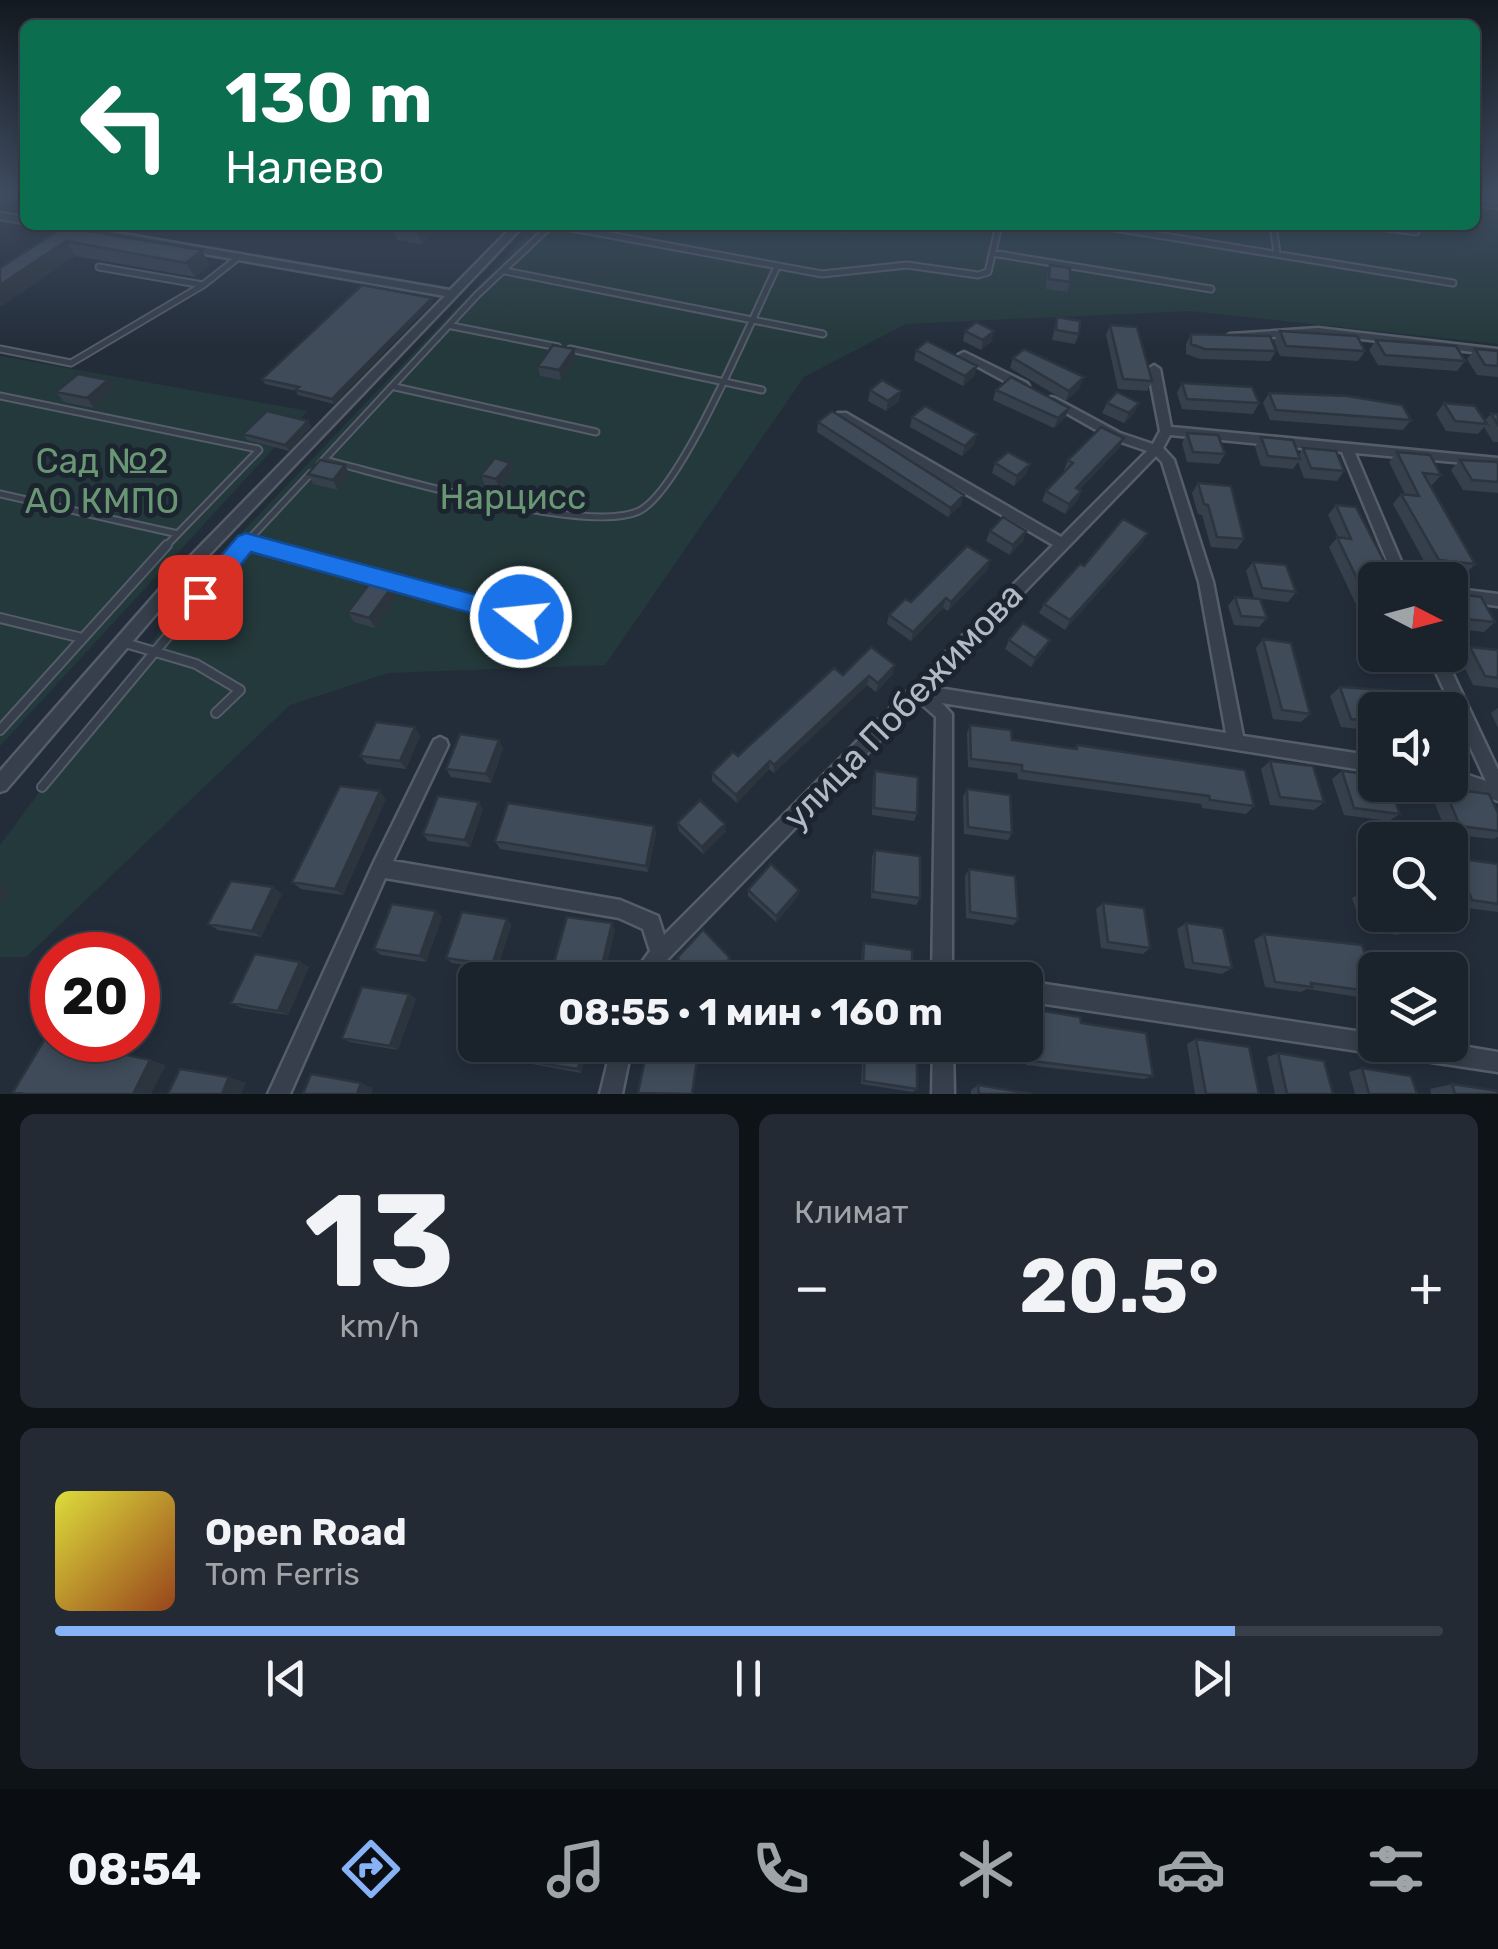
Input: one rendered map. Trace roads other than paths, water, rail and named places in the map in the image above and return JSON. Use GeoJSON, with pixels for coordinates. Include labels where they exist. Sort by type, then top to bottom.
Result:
{"type":"FeatureCollection","features":[{"type":"Feature","properties":{"kind":"street"},"geometry":{"type":"LineString","coordinates":[[173,244],[454,294]]}},
{"type":"Feature","properties":{"kind":"street"},"geometry":{"type":"LineString","coordinates":[[0,784],[180,576],[501,244]]}},
{"type":"Feature","properties":{"kind":"street"},"geometry":{"type":"LineString","coordinates":[[1210,338],[1318,332],[1498,352]]}},
{"type":"Feature","properties":{"kind":"street"},"geometry":{"type":"LineString","coordinates":[[964,355],[1116,436],[1156,449],[1168,460],[1206,582],[1234,738]]}},
{"type":"Feature","properties":{"kind":"street"},"geometry":{"type":"LineString","coordinates":[[1154,370],[1166,431],[1498,462]]}},
{"type":"Feature","properties":{"kind":"street"},"geometry":{"type":"LineString","coordinates":[[842,416],[1061,543]]}},
{"type":"Feature","properties":{"kind":"street","name":"улица Побежимова"},"geometry":{"type":"LineString","coordinates":[[653,962],[1156,449],[1166,431]]}},
{"type":"Feature","properties":{"kind":"street"},"geometry":{"type":"LineString","coordinates":[[1347,449],[1394,562]]}},
{"type":"Feature","properties":{"kind":"street"},"geometry":{"type":"LineString","coordinates":[[1468,596],[1498,600]]}},
{"type":"Feature","properties":{"kind":"street"},"geometry":{"type":"LineString","coordinates":[[1444,672],[1498,790]]}},
{"type":"Feature","properties":{"kind":"street"},"geometry":{"type":"LineString","coordinates":[[919,692],[1234,738],[1358,761]]}},
{"type":"Feature","properties":{"kind":"street"},"geometry":{"type":"LineString","coordinates":[[919,692],[944,714],[944,962]]}},
{"type":"Feature","properties":{"kind":"street"},"geometry":{"type":"LineString","coordinates":[[279,1094],[440,745]]}},
{"type":"Feature","properties":{"kind":"street"},"geometry":{"type":"LineString","coordinates":[[1468,782],[1498,790]]}},
{"type":"Feature","properties":{"kind":"street"},"geometry":{"type":"LineString","coordinates":[[380,868],[620,909],[650,923],[660,953]]}},
{"type":"Feature","properties":{"kind":"street"},"geometry":{"type":"LineString","coordinates":[[1043,995],[1358,1041]]}},
{"type":"Feature","properties":{"kind":"street"},"geometry":{"type":"LineString","coordinates":[[1468,1057],[1498,1062]]}},
{"type":"Feature","properties":{"kind":"street"},"geometry":{"type":"LineString","coordinates":[[612,1094],[619,1062]]}},
{"type":"Feature","properties":{"kind":"street"},"geometry":{"type":"LineString","coordinates":[[943,1062],[943,1094]]}},
{"type":"Feature","properties":{"kind":"lane"},"geometry":{"type":"LineString","coordinates":[[42,787],[246,542],[532,244]]}},
{"type":"Feature","properties":{"kind":"lane"},"geometry":{"type":"LineString","coordinates":[[655,244],[777,267],[842,274],[908,265],[978,275],[988,272],[994,244]]}},
{"type":"Feature","properties":{"kind":"lane"},"geometry":{"type":"LineString","coordinates":[[1216,244],[1453,283]]}},
{"type":"Feature","properties":{"kind":"lane"},"geometry":{"type":"LineString","coordinates":[[1276,244],[1278,254]]}},
{"type":"Feature","properties":{"kind":"lane"},"geometry":{"type":"LineString","coordinates":[[992,253],[1211,290]]}},
{"type":"Feature","properties":{"kind":"lane"},"geometry":{"type":"LineString","coordinates":[[0,349],[71,363],[203,285],[240,255]]}},
{"type":"Feature","properties":{"kind":"lane"},"geometry":{"type":"LineString","coordinates":[[99,267],[203,285]]}},
{"type":"Feature","properties":{"kind":"lane"},"geometry":{"type":"LineString","coordinates":[[324,460],[580,514],[639,510],[658,494],[777,267]]}},
{"type":"Feature","properties":{"kind":"lane"},"geometry":{"type":"LineString","coordinates":[[504,270],[823,334]]}},
{"type":"Feature","properties":{"kind":"lane"},"geometry":{"type":"LineString","coordinates":[[451,326],[762,390]]}},
{"type":"Feature","properties":{"kind":"lane"},"geometry":{"type":"LineString","coordinates":[[394,386],[596,432]]}},
{"type":"Feature","properties":{"kind":"lane"},"geometry":{"type":"LineString","coordinates":[[0,396],[259,450],[0,730]]}},
{"type":"Feature","properties":{"kind":"lane"},"geometry":{"type":"LineString","coordinates":[[0,494],[178,534]]}},
{"type":"Feature","properties":{"kind":"lane"},"geometry":{"type":"LineString","coordinates":[[246,542],[556,627]]}},
{"type":"Feature","properties":{"kind":"lane"},"geometry":{"type":"LineString","coordinates":[[0,618],[82,638]]}},
{"type":"Feature","properties":{"kind":"lane"},"geometry":{"type":"LineString","coordinates":[[123,642],[196,664],[240,690],[216,713]]}},
{"type":"Feature","properties":{"kind":"park label","name":"Сад №2 АО КМПО"},"geometry":{"type":"Point","coordinates":[102,481]}},
{"type":"Feature","properties":{"kind":"park label","name":"Нарцисс"},"geometry":{"type":"Point","coordinates":[513,497]}}]}
